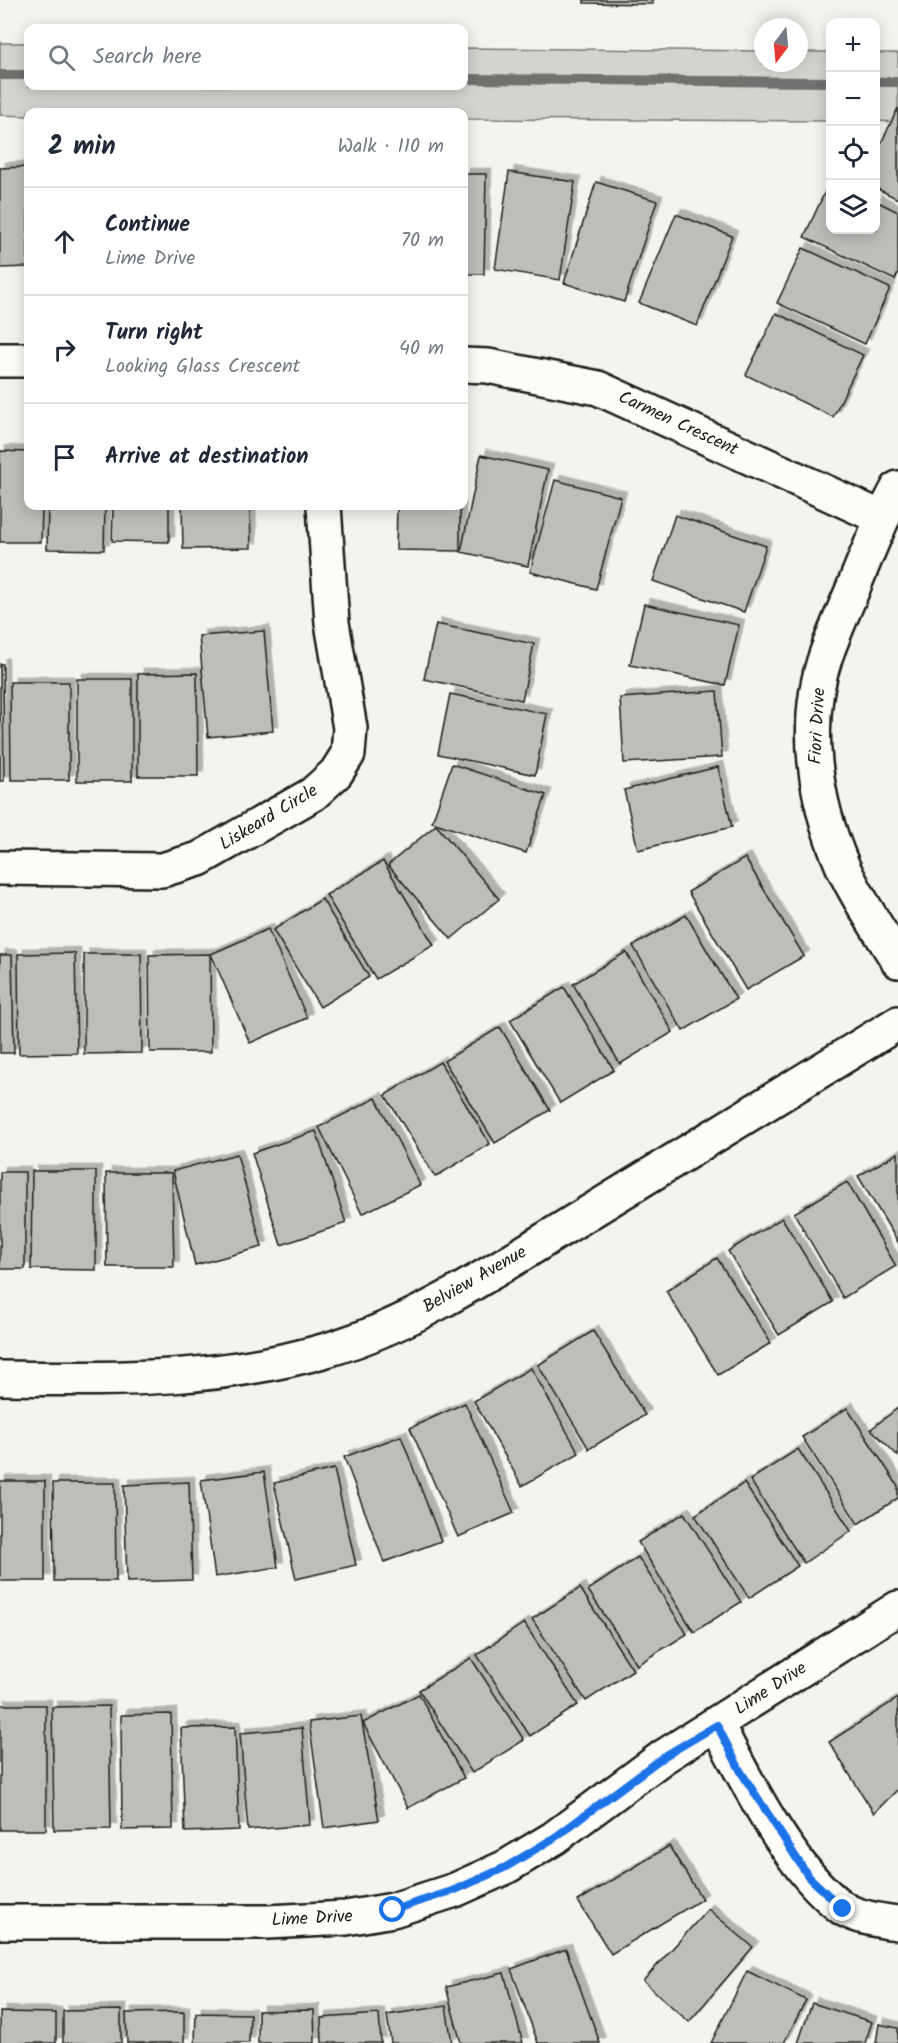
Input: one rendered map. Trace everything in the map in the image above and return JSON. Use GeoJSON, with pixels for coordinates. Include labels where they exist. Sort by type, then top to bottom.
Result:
{"type":"FeatureCollection","features":[{"type":"Feature","properties":{"kind":"street"},"geometry":{"type":"LineString","coordinates":[[0,360],[24,360]]}},
{"type":"Feature","properties":{"kind":"street","name":"Carmen Crescent"},"geometry":{"type":"LineString","coordinates":[[468,365],[488,366],[598,388],[882,518]]}},
{"type":"Feature","properties":{"kind":"street","name":"Fiori Drive"},"geometry":{"type":"LineString","coordinates":[[898,488],[882,518],[825,656],[816,701],[814,744],[816,782],[825,817],[844,869],[898,961]]}},
{"type":"Feature","properties":{"kind":"street","name":"Liskeard Circle"},"geometry":{"type":"LineString","coordinates":[[0,868],[162,870],[199,859],[313,794],[336,773],[348,754],[350,728],[332,623],[324,510]]}},
{"type":"Feature","properties":{"kind":"street","name":"Belview Avenue"},"geometry":{"type":"LineString","coordinates":[[0,1378],[202,1375],[271,1364],[343,1344],[408,1318],[481,1278],[898,1023]]}},
{"type":"Feature","properties":{"kind":"street","name":"Lime Drive"},"geometry":{"type":"LineString","coordinates":[[0,1922],[268,1922],[346,1918],[393,1910],[455,1890],[506,1867],[554,1838],[663,1757],[717,1725],[898,1608]]}},
{"type":"Feature","properties":{"kind":"street"},"geometry":{"type":"LineString","coordinates":[[717,1725],[751,1788],[808,1876],[843,1909],[883,1922],[898,1923]]}},
{"type":"Feature","properties":{"kind":"shaded area"},"geometry":{"type":"Polygon","coordinates":[[[0,43],[24,43],[24,90],[468,90],[468,48],[754,51],[754,72],[808,72],[808,52],[826,52],[826,121],[468,119],[468,108],[24,108],[24,116],[0,115],[0,43]]]}},
{"type":"Feature","properties":{"kind":"shaded area"},"geometry":{"type":"Polygon","coordinates":[[[880,53],[898,53],[898,122],[880,121],[880,53]]]}},
{"type":"Feature","properties":{"kind":"building"},"geometry":{"type":"Polygon","coordinates":[[[584,0],[653,0],[653,4],[584,3],[584,0]]]}},
{"type":"Feature","properties":{"kind":"building"},"geometry":{"type":"Polygon","coordinates":[[[898,108],[898,199],[880,190],[880,146],[898,108]]]}},
{"type":"Feature","properties":{"kind":"building"},"geometry":{"type":"Polygon","coordinates":[[[24,167],[24,267],[0,268],[0,168],[24,167]]]}},
{"type":"Feature","properties":{"kind":"building"},"geometry":{"type":"Polygon","coordinates":[[[509,172],[575,182],[560,280],[495,269],[509,172]]]}},
{"type":"Feature","properties":{"kind":"building"},"geometry":{"type":"Polygon","coordinates":[[[468,174],[486,174],[484,274],[468,274],[468,174]]]}},
{"type":"Feature","properties":{"kind":"building"},"geometry":{"type":"Polygon","coordinates":[[[596,182],[657,201],[624,302],[564,283],[596,182]]]}},
{"type":"Feature","properties":{"kind":"building"},"geometry":{"type":"Polygon","coordinates":[[[826,190],[826,234],[880,234],[880,203],[898,212],[898,273],[895,280],[804,237],[826,190]]]}},
{"type":"Feature","properties":{"kind":"building"},"geometry":{"type":"Polygon","coordinates":[[[676,214],[732,236],[697,326],[639,303],[676,214]]]}},
{"type":"Feature","properties":{"kind":"building"},"geometry":{"type":"Polygon","coordinates":[[[803,248],[890,288],[865,344],[777,303],[803,248]]]}},
{"type":"Feature","properties":{"kind":"building"},"geometry":{"type":"Polygon","coordinates":[[[776,313],[863,355],[833,417],[746,375],[776,313]]]}},
{"type":"Feature","properties":{"kind":"building"},"geometry":{"type":"Polygon","coordinates":[[[0,451],[24,452],[24,510],[42,510],[41,542],[0,542],[0,451]]]}},
{"type":"Feature","properties":{"kind":"building"},"geometry":{"type":"Polygon","coordinates":[[[481,455],[548,470],[528,566],[461,552],[481,455]]]}},
{"type":"Feature","properties":{"kind":"building"},"geometry":{"type":"Polygon","coordinates":[[[555,480],[621,497],[596,589],[530,572],[555,480]]]}},
{"type":"Feature","properties":{"kind":"building"},"geometry":{"type":"Polygon","coordinates":[[[48,510],[105,510],[104,550],[47,549],[48,510]]]}},
{"type":"Feature","properties":{"kind":"building"},"geometry":{"type":"Polygon","coordinates":[[[113,510],[169,510],[169,542],[112,541],[113,510]]]}},
{"type":"Feature","properties":{"kind":"building"},"geometry":{"type":"Polygon","coordinates":[[[182,510],[250,510],[251,548],[183,549],[182,510]]]}},
{"type":"Feature","properties":{"kind":"building"},"geometry":{"type":"Polygon","coordinates":[[[397,510],[460,510],[460,551],[396,550],[397,510]]]}},
{"type":"Feature","properties":{"kind":"building"},"geometry":{"type":"Polygon","coordinates":[[[675,515],[766,546],[744,612],[653,581],[675,515]]]}},
{"type":"Feature","properties":{"kind":"building"},"geometry":{"type":"Polygon","coordinates":[[[644,604],[739,625],[725,685],[630,665],[644,604]]]}},
{"type":"Feature","properties":{"kind":"building"},"geometry":{"type":"Polygon","coordinates":[[[436,624],[534,644],[522,700],[424,679],[436,624]]]}},
{"type":"Feature","properties":{"kind":"building"},"geometry":{"type":"Polygon","coordinates":[[[264,631],[273,731],[208,737],[199,636],[264,631]]]}},
{"type":"Feature","properties":{"kind":"building"},"geometry":{"type":"Polygon","coordinates":[[[0,664],[3,664],[4,781],[0,781],[0,664]]]}},
{"type":"Feature","properties":{"kind":"building"},"geometry":{"type":"Polygon","coordinates":[[[197,673],[198,776],[138,776],[138,674],[197,673]]]}},
{"type":"Feature","properties":{"kind":"building"},"geometry":{"type":"Polygon","coordinates":[[[77,679],[132,679],[132,781],[77,781],[77,679]]]}},
{"type":"Feature","properties":{"kind":"building"},"geometry":{"type":"Polygon","coordinates":[[[10,682],[69,682],[69,780],[11,780],[10,682]]]}},
{"type":"Feature","properties":{"kind":"building"},"geometry":{"type":"Polygon","coordinates":[[[717,691],[722,757],[624,763],[620,698],[717,691]]]}},
{"type":"Feature","properties":{"kind":"building"},"geometry":{"type":"Polygon","coordinates":[[[450,694],[547,714],[535,775],[438,754],[450,694]]]}},
{"type":"Feature","properties":{"kind":"building"},"geometry":{"type":"Polygon","coordinates":[[[452,764],[546,795],[526,853],[432,822],[452,764]]]}},
{"type":"Feature","properties":{"kind":"building"},"geometry":{"type":"Polygon","coordinates":[[[718,767],[732,827],[638,850],[624,790],[718,767]]]}},
{"type":"Feature","properties":{"kind":"building"},"geometry":{"type":"Polygon","coordinates":[[[436,825],[499,899],[451,939],[388,865],[436,825]]]}},
{"type":"Feature","properties":{"kind":"building"},"geometry":{"type":"Polygon","coordinates":[[[745,858],[804,956],[746,990],[688,892],[745,858]]]}},
{"type":"Feature","properties":{"kind":"building"},"geometry":{"type":"Polygon","coordinates":[[[383,861],[434,945],[376,979],[326,895],[383,861]]]}},
{"type":"Feature","properties":{"kind":"building"},"geometry":{"type":"Polygon","coordinates":[[[322,899],[369,977],[320,1007],[273,930],[322,899]]]}},
{"type":"Feature","properties":{"kind":"building"},"geometry":{"type":"Polygon","coordinates":[[[686,915],[736,999],[683,1031],[633,946],[686,915]]]}},
{"type":"Feature","properties":{"kind":"building"},"geometry":{"type":"Polygon","coordinates":[[[268,929],[307,1018],[250,1043],[211,954],[268,929]]]}},
{"type":"Feature","properties":{"kind":"building"},"geometry":{"type":"Polygon","coordinates":[[[626,952],[673,1032],[620,1064],[573,984],[626,952]]]}},
{"type":"Feature","properties":{"kind":"building"},"geometry":{"type":"Polygon","coordinates":[[[75,953],[77,1053],[19,1054],[18,954],[75,953]]]}},
{"type":"Feature","properties":{"kind":"building"},"geometry":{"type":"Polygon","coordinates":[[[84,954],[141,954],[142,1053],[84,1054],[84,954]]]}},
{"type":"Feature","properties":{"kind":"building"},"geometry":{"type":"Polygon","coordinates":[[[210,954],[211,1052],[150,1052],[149,955],[210,954]]]}},
{"type":"Feature","properties":{"kind":"building"},"geometry":{"type":"Polygon","coordinates":[[[0,955],[12,955],[14,1053],[0,1053],[0,955]]]}},
{"type":"Feature","properties":{"kind":"building"},"geometry":{"type":"Polygon","coordinates":[[[564,987],[614,1070],[560,1103],[510,1020],[564,987]]]}},
{"type":"Feature","properties":{"kind":"building"},"geometry":{"type":"Polygon","coordinates":[[[500,1027],[550,1110],[495,1143],[444,1061],[500,1027]]]}},
{"type":"Feature","properties":{"kind":"building"},"geometry":{"type":"Polygon","coordinates":[[[440,1062],[490,1144],[435,1177],[385,1095],[440,1062]]]}},
{"type":"Feature","properties":{"kind":"building"},"geometry":{"type":"Polygon","coordinates":[[[376,1098],[420,1185],[362,1214],[319,1127],[376,1098]]]}},
{"type":"Feature","properties":{"kind":"building"},"geometry":{"type":"Polygon","coordinates":[[[316,1131],[346,1223],[281,1245],[252,1153],[316,1131]]]}},
{"type":"Feature","properties":{"kind":"building"},"geometry":{"type":"Polygon","coordinates":[[[898,1153],[898,1242],[858,1176],[898,1153]]]}},
{"type":"Feature","properties":{"kind":"building"},"geometry":{"type":"Polygon","coordinates":[[[237,1154],[262,1247],[195,1265],[173,1171],[237,1154]]]}},
{"type":"Feature","properties":{"kind":"building"},"geometry":{"type":"Polygon","coordinates":[[[32,1171],[96,1171],[96,1270],[31,1269],[32,1171]]]}},
{"type":"Feature","properties":{"kind":"building"},"geometry":{"type":"Polygon","coordinates":[[[0,1172],[25,1172],[25,1269],[0,1269],[0,1172]]]}},
{"type":"Feature","properties":{"kind":"building"},"geometry":{"type":"Polygon","coordinates":[[[106,1173],[172,1173],[174,1267],[107,1267],[106,1173]]]}},
{"type":"Feature","properties":{"kind":"building"},"geometry":{"type":"Polygon","coordinates":[[[847,1182],[896,1266],[843,1298],[794,1213],[847,1182]]]}},
{"type":"Feature","properties":{"kind":"building"},"geometry":{"type":"Polygon","coordinates":[[[782,1218],[833,1302],[779,1335],[728,1251],[782,1218]]]}},
{"type":"Feature","properties":{"kind":"building"},"geometry":{"type":"Polygon","coordinates":[[[717,1258],[771,1343],[718,1375],[666,1291],[717,1258]]]}},
{"type":"Feature","properties":{"kind":"building"},"geometry":{"type":"Polygon","coordinates":[[[593,1331],[645,1415],[589,1449],[538,1365],[593,1331]]]}},
{"type":"Feature","properties":{"kind":"building"},"geometry":{"type":"Polygon","coordinates":[[[531,1368],[579,1453],[522,1486],[474,1401],[531,1368]]]}},
{"type":"Feature","properties":{"kind":"building"},"geometry":{"type":"Polygon","coordinates":[[[465,1403],[514,1513],[458,1537],[410,1428],[465,1403]]]}},
{"type":"Feature","properties":{"kind":"building"},"geometry":{"type":"Polygon","coordinates":[[[847,1408],[898,1486],[898,1498],[858,1524],[802,1437],[847,1408]]]}},
{"type":"Feature","properties":{"kind":"building"},"geometry":{"type":"Polygon","coordinates":[[[898,1408],[898,1456],[871,1429],[898,1408]]]}},
{"type":"Feature","properties":{"kind":"building"},"geometry":{"type":"Polygon","coordinates":[[[401,1436],[441,1541],[384,1562],[344,1457],[401,1436]]]}},
{"type":"Feature","properties":{"kind":"building"},"geometry":{"type":"Polygon","coordinates":[[[798,1449],[851,1531],[804,1563],[750,1480],[798,1449]]]}},
{"type":"Feature","properties":{"kind":"building"},"geometry":{"type":"Polygon","coordinates":[[[334,1469],[356,1565],[296,1579],[274,1483],[334,1469]]]}},
{"type":"Feature","properties":{"kind":"building"},"geometry":{"type":"Polygon","coordinates":[[[264,1472],[278,1567],[215,1577],[201,1480],[264,1472]]]}},
{"type":"Feature","properties":{"kind":"building"},"geometry":{"type":"Polygon","coordinates":[[[0,1481],[45,1481],[45,1581],[0,1581],[0,1481]]]}},
{"type":"Feature","properties":{"kind":"building"},"geometry":{"type":"Polygon","coordinates":[[[189,1482],[192,1580],[127,1582],[124,1485],[189,1482]]]}},
{"type":"Feature","properties":{"kind":"building"},"geometry":{"type":"Polygon","coordinates":[[[53,1483],[115,1483],[116,1581],[54,1581],[53,1483]]]}},
{"type":"Feature","properties":{"kind":"building"},"geometry":{"type":"Polygon","coordinates":[[[744,1483],[798,1566],[749,1598],[695,1515],[744,1483]]]}},
{"type":"Feature","properties":{"kind":"building"},"geometry":{"type":"Polygon","coordinates":[[[684,1513],[741,1602],[694,1632],[638,1542],[684,1513]]]}},
{"type":"Feature","properties":{"kind":"building"},"geometry":{"type":"Polygon","coordinates":[[[638,1557],[687,1634],[637,1665],[588,1590],[638,1557]]]}},
{"type":"Feature","properties":{"kind":"building"},"geometry":{"type":"Polygon","coordinates":[[[580,1588],[633,1670],[586,1701],[532,1619],[580,1588]]]}},
{"type":"Feature","properties":{"kind":"building"},"geometry":{"type":"Polygon","coordinates":[[[524,1623],[578,1705],[530,1736],[477,1655],[524,1623]]]}},
{"type":"Feature","properties":{"kind":"building"},"geometry":{"type":"Polygon","coordinates":[[[471,1658],[524,1740],[472,1773],[419,1690],[471,1658]]]}},
{"type":"Feature","properties":{"kind":"building"},"geometry":{"type":"Polygon","coordinates":[[[419,1694],[464,1778],[408,1808],[363,1723],[419,1694]]]}},
{"type":"Feature","properties":{"kind":"building"},"geometry":{"type":"Polygon","coordinates":[[[898,1698],[898,1789],[874,1813],[829,1742],[898,1698]]]}},
{"type":"Feature","properties":{"kind":"building"},"geometry":{"type":"Polygon","coordinates":[[[0,1705],[46,1705],[46,1830],[0,1830],[0,1705]]]}},
{"type":"Feature","properties":{"kind":"building"},"geometry":{"type":"Polygon","coordinates":[[[109,1706],[111,1829],[54,1830],[52,1707],[109,1706]]]}},
{"type":"Feature","properties":{"kind":"building"},"geometry":{"type":"Polygon","coordinates":[[[171,1714],[173,1829],[122,1830],[121,1715],[171,1714]]]}},
{"type":"Feature","properties":{"kind":"building"},"geometry":{"type":"Polygon","coordinates":[[[361,1716],[379,1820],[324,1828],[309,1722],[361,1716]]]}},
{"type":"Feature","properties":{"kind":"building"},"geometry":{"type":"Polygon","coordinates":[[[235,1727],[239,1830],[185,1832],[181,1728],[235,1727]]]}},
{"type":"Feature","properties":{"kind":"building"},"geometry":{"type":"Polygon","coordinates":[[[302,1728],[310,1825],[248,1830],[240,1733],[302,1728]]]}},
{"type":"Feature","properties":{"kind":"building"},"geometry":{"type":"Polygon","coordinates":[[[669,1846],[702,1899],[611,1954],[578,1901],[669,1846]]]}},
{"type":"Feature","properties":{"kind":"building"},"geometry":{"type":"Polygon","coordinates":[[[708,1909],[753,1947],[689,2022],[643,1981],[708,1909]]]}},
{"type":"Feature","properties":{"kind":"building"},"geometry":{"type":"Polygon","coordinates":[[[566,1949],[600,2043],[538,2043],[511,1969],[566,1949]]]}},
{"type":"Feature","properties":{"kind":"building"},"geometry":{"type":"Polygon","coordinates":[[[747,1971],[806,2000],[784,2043],[711,2043],[747,1971]]]}},
{"type":"Feature","properties":{"kind":"building"},"geometry":{"type":"Polygon","coordinates":[[[504,1973],[523,2043],[461,2043],[446,1987],[504,1973]]]}},
{"type":"Feature","properties":{"kind":"building"},"geometry":{"type":"Polygon","coordinates":[[[812,2003],[872,2022],[865,2043],[798,2043],[812,2003]]]}},
{"type":"Feature","properties":{"kind":"building"},"geometry":{"type":"Polygon","coordinates":[[[446,2006],[452,2043],[391,2043],[387,2015],[446,2006]]]}},
{"type":"Feature","properties":{"kind":"building"},"geometry":{"type":"Polygon","coordinates":[[[121,2010],[121,2043],[63,2043],[63,2011],[121,2010]]]}},
{"type":"Feature","properties":{"kind":"building"},"geometry":{"type":"Polygon","coordinates":[[[314,2010],[315,2043],[258,2043],[258,2011],[314,2010]]]}},
{"type":"Feature","properties":{"kind":"building"},"geometry":{"type":"Polygon","coordinates":[[[0,2012],[56,2013],[56,2043],[0,2043],[0,2012]]]}},
{"type":"Feature","properties":{"kind":"building"},"geometry":{"type":"Polygon","coordinates":[[[184,2012],[184,2043],[127,2043],[126,2013],[184,2012]]]}},
{"type":"Feature","properties":{"kind":"building"},"geometry":{"type":"Polygon","coordinates":[[[196,2013],[250,2014],[249,2043],[195,2043],[196,2013]]]}},
{"type":"Feature","properties":{"kind":"building"},"geometry":{"type":"Polygon","coordinates":[[[379,2014],[381,2043],[322,2043],[321,2018],[379,2014]]]}},
{"type":"Feature","properties":{"kind":"building"},"geometry":{"type":"Polygon","coordinates":[[[879,2024],[898,2028],[898,2043],[876,2043],[879,2024]]]}},
{"type":"Feature","properties":{"kind":"waterway"},"geometry":{"type":"LineString","coordinates":[[0,75],[24,75]]}},
{"type":"Feature","properties":{"kind":"waterway"},"geometry":{"type":"LineString","coordinates":[[468,79],[826,82]]}},
{"type":"Feature","properties":{"kind":"waterway"},"geometry":{"type":"LineString","coordinates":[[880,82],[898,82]]}},
{"type":"Feature","properties":{"kind":"route"},"geometry":{"type":"LineString","coordinates":[[393,1910],[455,1890],[506,1867],[554,1838],[663,1757],[717,1725],[741,1772],[808,1876],[843,1909]]}}]}
